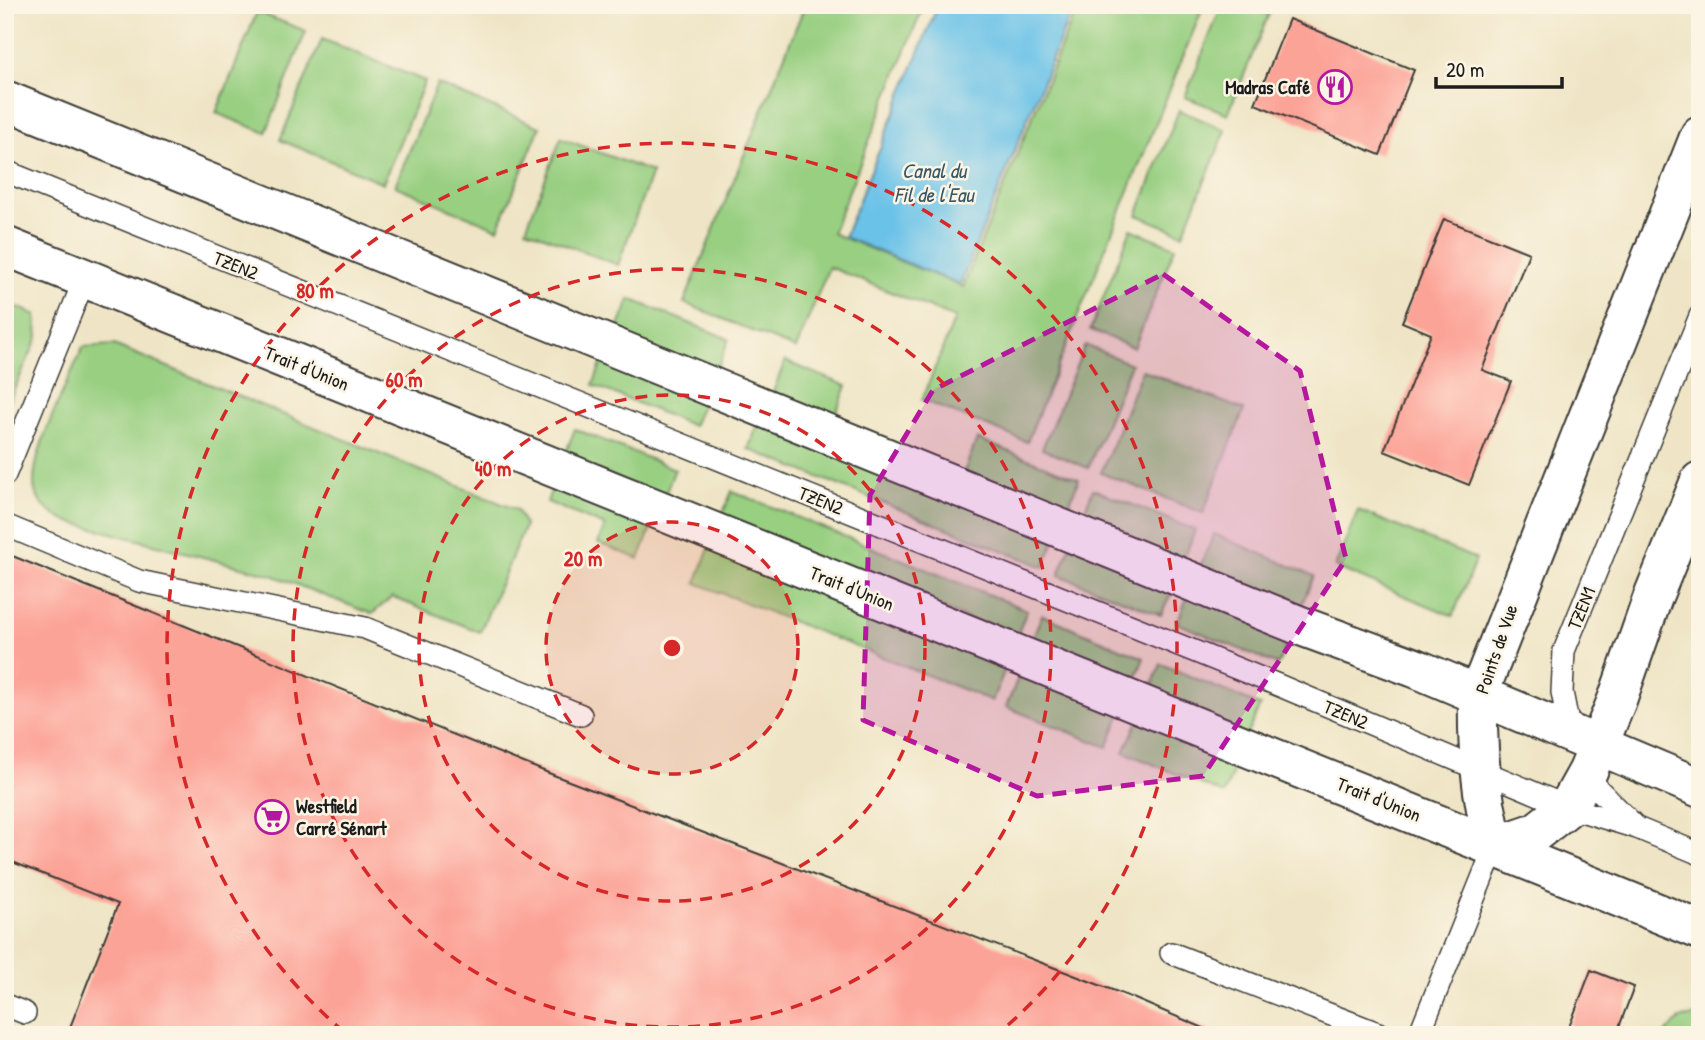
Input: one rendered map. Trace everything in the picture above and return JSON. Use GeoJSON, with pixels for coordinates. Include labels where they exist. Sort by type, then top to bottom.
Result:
{"type":"FeatureCollection","features":[{"type":"Feature","properties":{"kind":"street"},"geometry":{"type":"LineString","coordinates":[[5,100],[1301,626],[1478,695],[1585,750],[1659,772],[1700,788]]}},
{"type":"Feature","properties":{"kind":"street","name":"Points de Vue"},"geometry":{"type":"LineString","coordinates":[[1495,846],[1485,811],[1480,770],[1478,695],[1700,135]]}},
{"type":"Feature","properties":{"kind":"street","name":"Trait d'Union"},"geometry":{"type":"LineString","coordinates":[[5,246],[1700,930]]}},
{"type":"Feature","properties":{"kind":"street"},"geometry":{"type":"LineString","coordinates":[[1495,846],[1536,832],[1567,807],[1585,750],[1617,699],[1654,594],[1700,481]]}},
{"type":"Feature","properties":{"kind":"street"},"geometry":{"type":"LineString","coordinates":[[1617,699],[1623,731],[1638,754],[1659,772]]}},
{"type":"Feature","properties":{"kind":"lane","name":"TZEN2"},"geometry":{"type":"LineString","coordinates":[[5,171],[1254,675],[1567,807],[1637,828]]}},
{"type":"Feature","properties":{"kind":"lane"},"geometry":{"type":"LineString","coordinates":[[5,475],[85,278]]}},
{"type":"Feature","properties":{"kind":"lane","name":"TZEN1"},"geometry":{"type":"LineString","coordinates":[[1700,316],[1564,651],[1562,692],[1598,789],[1637,828],[1700,854]]}},
{"type":"Feature","properties":{"kind":"lane"},"geometry":{"type":"LineString","coordinates":[[5,525],[139,581],[366,628],[581,715]]}},
{"type":"Feature","properties":{"kind":"lane"},"geometry":{"type":"LineString","coordinates":[[1419,1035],[1495,846]]}},
{"type":"Feature","properties":{"kind":"lane"},"geometry":{"type":"LineString","coordinates":[[1171,953],[1383,1035]]}},
{"type":"Feature","properties":{"kind":"lane"},"geometry":{"type":"LineString","coordinates":[[5,1004],[25,1013]]}},
{"type":"Feature","properties":{"kind":"highlighted area"},"geometry":{"type":"Polygon","coordinates":[[[1163,274],[1300,371],[1346,559],[1203,776],[1037,796],[863,720],[870,495],[933,390],[1163,274]]]}},
{"type":"Feature","properties":{"kind":"green space"},"geometry":{"type":"Polygon","coordinates":[[[805,5],[924,5],[832,233],[963,287],[1078,5],[1204,5],[1027,442],[922,400],[955,318],[829,267],[796,349],[684,303],[805,5]]]}},
{"type":"Feature","properties":{"kind":"green space"},"geometry":{"type":"Polygon","coordinates":[[[1222,5],[1248,5],[1269,14],[1228,114],[1185,97],[1222,5]]]}},
{"type":"Feature","properties":{"kind":"green space"},"geometry":{"type":"Polygon","coordinates":[[[257,12],[306,31],[266,133],[216,113],[257,12]]]}},
{"type":"Feature","properties":{"kind":"green space"},"geometry":{"type":"Polygon","coordinates":[[[322,39],[425,81],[383,183],[280,140],[322,39]]]}},
{"type":"Feature","properties":{"kind":"green space"},"geometry":{"type":"Polygon","coordinates":[[[437,84],[540,127],[498,229],[395,186],[437,84]]]}},
{"type":"Feature","properties":{"kind":"green space"},"geometry":{"type":"Polygon","coordinates":[[[1179,110],[1226,130],[1183,234],[1137,215],[1179,110]]]}},
{"type":"Feature","properties":{"kind":"green space"},"geometry":{"type":"Polygon","coordinates":[[[561,138],[652,172],[618,265],[526,229],[561,138]]]}},
{"type":"Feature","properties":{"kind":"green space"},"geometry":{"type":"Polygon","coordinates":[[[1131,229],[1175,247],[1134,348],[1090,330],[1131,229]]]}},
{"type":"Feature","properties":{"kind":"green space"},"geometry":{"type":"Polygon","coordinates":[[[630,299],[729,339],[715,374],[616,334],[630,299]]]}},
{"type":"Feature","properties":{"kind":"green space"},"geometry":{"type":"Polygon","coordinates":[[[5,302],[36,315],[38,337],[5,410],[5,302]]]}},
{"type":"Feature","properties":{"kind":"green space"},"geometry":{"type":"Polygon","coordinates":[[[114,345],[517,510],[525,526],[480,632],[392,597],[372,614],[272,575],[66,521],[52,513],[43,505],[35,491],[34,477],[43,440],[83,347],[114,345]]]}},
{"type":"Feature","properties":{"kind":"green space"},"geometry":{"type":"Polygon","coordinates":[[[1085,345],[1131,364],[1088,468],[1042,449],[1085,345]]]}},
{"type":"Feature","properties":{"kind":"green space"},"geometry":{"type":"Polygon","coordinates":[[[604,357],[705,398],[693,426],[593,385],[604,357]]]}},
{"type":"Feature","properties":{"kind":"green space"},"geometry":{"type":"Polygon","coordinates":[[[785,361],[847,386],[833,420],[772,395],[785,361]]]}},
{"type":"Feature","properties":{"kind":"green space"},"geometry":{"type":"Polygon","coordinates":[[[1142,370],[1244,410],[1203,513],[1101,473],[1142,370]]]}},
{"type":"Feature","properties":{"kind":"green space"},"geometry":{"type":"Polygon","coordinates":[[[760,420],[1055,539],[1044,567],[748,449],[760,420]]]}},
{"type":"Feature","properties":{"kind":"green space"},"geometry":{"type":"Polygon","coordinates":[[[575,429],[675,469],[664,497],[564,457],[575,429]]]}},
{"type":"Feature","properties":{"kind":"green space"},"geometry":{"type":"Polygon","coordinates":[[[977,439],[1079,479],[1064,517],[962,477],[977,439]]]}},
{"type":"Feature","properties":{"kind":"green space"},"geometry":{"type":"Polygon","coordinates":[[[555,480],[654,521],[639,559],[598,543],[605,526],[547,502],[555,480]]]}},
{"type":"Feature","properties":{"kind":"green space"},"geometry":{"type":"Polygon","coordinates":[[[1093,489],[1195,530],[1182,564],[1079,524],[1093,489]]]}},
{"type":"Feature","properties":{"kind":"green space"},"geometry":{"type":"Polygon","coordinates":[[[732,491],[1027,610],[1016,638],[720,520],[732,491]]]}},
{"type":"Feature","properties":{"kind":"green space"},"geometry":{"type":"Polygon","coordinates":[[[1358,510],[1476,559],[1453,616],[1335,567],[1358,510]]]}},
{"type":"Feature","properties":{"kind":"green space"},"geometry":{"type":"Polygon","coordinates":[[[1214,534],[1314,576],[1298,613],[1198,571],[1214,534]]]}},
{"type":"Feature","properties":{"kind":"green space"},"geometry":{"type":"Polygon","coordinates":[[[711,543],[1008,662],[992,701],[696,583],[711,543]]]}},
{"type":"Feature","properties":{"kind":"green space"},"geometry":{"type":"Polygon","coordinates":[[[1071,544],[1174,587],[1161,615],[1059,575],[1071,544]]]}},
{"type":"Feature","properties":{"kind":"green space"},"geometry":{"type":"Polygon","coordinates":[[[1189,593],[1290,635],[1278,665],[1177,623],[1189,593]]]}},
{"type":"Feature","properties":{"kind":"green space"},"geometry":{"type":"Polygon","coordinates":[[[1042,615],[1144,658],[1132,687],[1029,646],[1042,615]]]}},
{"type":"Feature","properties":{"kind":"green space"},"geometry":{"type":"Polygon","coordinates":[[[1161,664],[1260,706],[1247,735],[1148,694],[1161,664]]]}},
{"type":"Feature","properties":{"kind":"green space"},"geometry":{"type":"Polygon","coordinates":[[[1022,668],[1123,709],[1107,747],[1006,707],[1022,668]]]}},
{"type":"Feature","properties":{"kind":"green space"},"geometry":{"type":"Polygon","coordinates":[[[1140,716],[1239,758],[1224,794],[1124,752],[1140,716]]]}},
{"type":"Feature","properties":{"kind":"green space"},"geometry":{"type":"Polygon","coordinates":[[[1700,1016],[1700,1035],[1664,1035],[1681,1018],[1700,1016]]]}},
{"type":"Feature","properties":{"kind":"water","name":"Canal du Fil de l'Eau"},"geometry":{"type":"Polygon","coordinates":[[[938,5],[1074,5],[960,285],[844,237],[938,5]]]}},
{"type":"Feature","properties":{"kind":"building","name":"Madras Café"},"geometry":{"type":"Polygon","coordinates":[[[1289,19],[1414,70],[1380,155],[1255,104],[1289,19]]]}},
{"type":"Feature","properties":{"kind":"building"},"geometry":{"type":"Polygon","coordinates":[[[1444,219],[1529,253],[1482,370],[1511,381],[1469,485],[1384,451],[1431,334],[1402,322],[1444,219]]]}},
{"type":"Feature","properties":{"kind":"building","name":"Westfield Carré Sénart"},"geometry":{"type":"Polygon","coordinates":[[[5,553],[556,776],[1128,996],[1220,1035],[67,1035],[118,904],[5,859],[5,553]]]}},
{"type":"Feature","properties":{"kind":"building"},"geometry":{"type":"Polygon","coordinates":[[[1591,970],[1634,987],[1616,1035],[1566,1035],[1591,970]]]}},
{"type":"Feature","properties":{"kind":"place","name":"Madras Café"},"geometry":{"type":"Point","coordinates":[1335,87]}},
{"type":"Feature","properties":{"kind":"place","name":"Westfield Carré Sénart"},"geometry":{"type":"Point","coordinates":[272,817]}}]}
